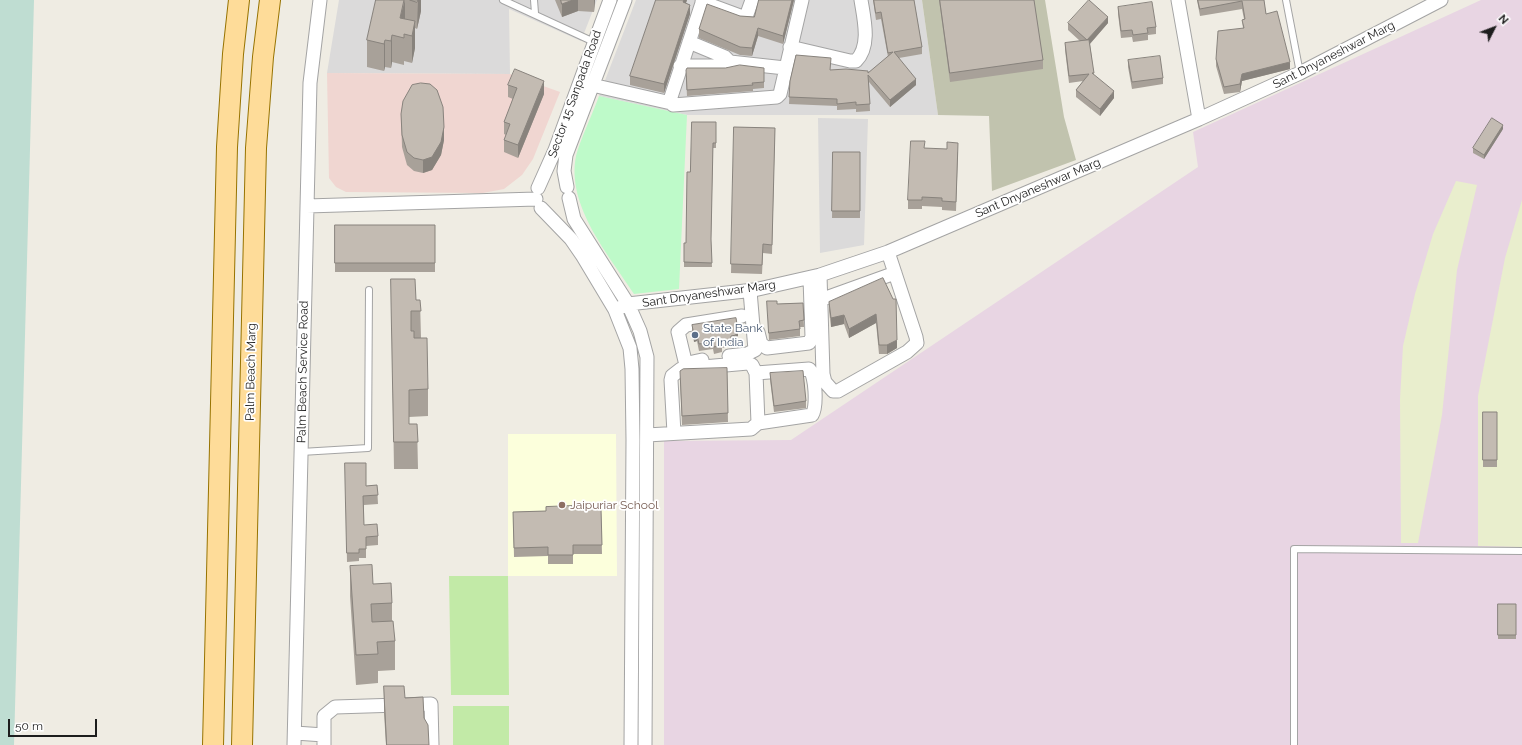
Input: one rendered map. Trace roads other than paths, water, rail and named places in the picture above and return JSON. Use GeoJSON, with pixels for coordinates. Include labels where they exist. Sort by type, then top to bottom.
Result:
{"type":"FeatureCollection","features":[{"type":"Feature","properties":{"kind":"main road"},"geometry":{"type":"LineString","coordinates":[[213,745],[227,147],[233,54],[239,0]]}},
{"type":"Feature","properties":{"kind":"main road","name":"Palm Beach Marg"},"geometry":{"type":"LineString","coordinates":[[242,745],[256,148],[263,57],[270,0]]}},
{"type":"Feature","properties":{"kind":"street","name":"Palm Beach Service Road"},"geometry":{"type":"LineString","coordinates":[[294,739],[310,83],[320,0]]}},
{"type":"Feature","properties":{"kind":"street","name":"Sector 15 Sanpada Road"},"geometry":{"type":"LineString","coordinates":[[538,198],[610,0]]}},
{"type":"Feature","properties":{"kind":"street","name":"Sector 15 Sanpada Road"},"geometry":{"type":"LineString","coordinates":[[625,0],[566,155],[564,171],[574,219],[628,304],[640,331],[647,356],[645,745]]}},
{"type":"Feature","properties":{"kind":"street"},"geometry":{"type":"LineString","coordinates":[[671,103],[670,100],[680,66],[702,1],[743,17],[747,14],[752,0]]}},
{"type":"Feature","properties":{"kind":"street"},"geometry":{"type":"LineString","coordinates":[[592,86],[671,103],[673,105],[772,98],[780,94],[802,0]]}},
{"type":"Feature","properties":{"kind":"street"},"geometry":{"type":"LineString","coordinates":[[790,48],[856,61],[865,48],[861,0]]}},
{"type":"Feature","properties":{"kind":"street"},"geometry":{"type":"LineString","coordinates":[[1178,0],[1199,119]]}},
{"type":"Feature","properties":{"kind":"street","name":"Sant Dnyaneshwar Marg"},"geometry":{"type":"LineString","coordinates":[[614,310],[628,304],[752,291],[815,277],[888,252],[1199,119],[1300,73],[1441,0]]}},
{"type":"Feature","properties":{"kind":"street"},"geometry":{"type":"LineString","coordinates":[[689,42],[725,57],[730,62],[785,68]]}},
{"type":"Feature","properties":{"kind":"street"},"geometry":{"type":"LineString","coordinates":[[680,66],[725,66],[730,62]]}},
{"type":"Feature","properties":{"kind":"street"},"geometry":{"type":"LineString","coordinates":[[552,180],[558,181],[568,193],[565,208],[556,213],[550,213],[538,198],[542,184],[552,180]]}},
{"type":"Feature","properties":{"kind":"street"},"geometry":{"type":"LineString","coordinates":[[307,206],[538,198]]}},
{"type":"Feature","properties":{"kind":"street"},"geometry":{"type":"LineString","coordinates":[[538,198],[571,238],[614,310],[626,335],[632,369],[630,745]]}},
{"type":"Feature","properties":{"kind":"street"},"geometry":{"type":"LineString","coordinates":[[815,277],[820,300],[822,374],[828,388],[833,391],[838,391],[907,352],[916,343],[916,337],[888,252]]}},
{"type":"Feature","properties":{"kind":"street"},"geometry":{"type":"LineString","coordinates":[[844,268],[851,289]]}},
{"type":"Feature","properties":{"kind":"street"},"geometry":{"type":"LineString","coordinates":[[820,300],[895,273]]}},
{"type":"Feature","properties":{"kind":"street"},"geometry":{"type":"LineString","coordinates":[[752,291],[760,341],[763,346],[768,348],[809,343],[812,337],[815,277]]}},
{"type":"Feature","properties":{"kind":"street"},"geometry":{"type":"LineString","coordinates":[[742,316],[686,325],[680,329],[678,332],[685,360],[688,362],[747,354],[755,350],[752,291]]}},
{"type":"Feature","properties":{"kind":"street"},"geometry":{"type":"LineString","coordinates":[[674,434],[671,380],[676,372],[681,369],[748,363],[752,364],[756,373],[758,422]]}},
{"type":"Feature","properties":{"kind":"street"},"geometry":{"type":"LineString","coordinates":[[647,435],[751,429],[758,422],[812,415],[816,407],[813,375],[809,369],[756,373]]}},
{"type":"Feature","properties":{"kind":"street"},"geometry":{"type":"LineString","coordinates":[[294,739],[324,740],[324,716],[335,707],[431,704],[432,745]]}},
{"type":"Feature","properties":{"kind":"lane"},"geometry":{"type":"LineString","coordinates":[[502,0],[535,13],[594,42]]}},
{"type":"Feature","properties":{"kind":"lane"},"geometry":{"type":"LineString","coordinates":[[534,0],[535,13]]}},
{"type":"Feature","properties":{"kind":"lane"},"geometry":{"type":"LineString","coordinates":[[1286,0],[1300,73]]}},
{"type":"Feature","properties":{"kind":"lane"},"geometry":{"type":"LineString","coordinates":[[301,452],[365,450],[368,448],[370,290]]}},
{"type":"Feature","properties":{"kind":"lane"},"geometry":{"type":"LineString","coordinates":[[1294,745],[1294,549],[1522,551]]}},
{"type":"Feature","properties":{"kind":"place","name":"State Bank of India"},"geometry":{"type":"Point","coordinates":[695,335]}},
{"type":"Feature","properties":{"kind":"place","name":"Jaipuriar School"},"geometry":{"type":"Point","coordinates":[562,505]}}]}
